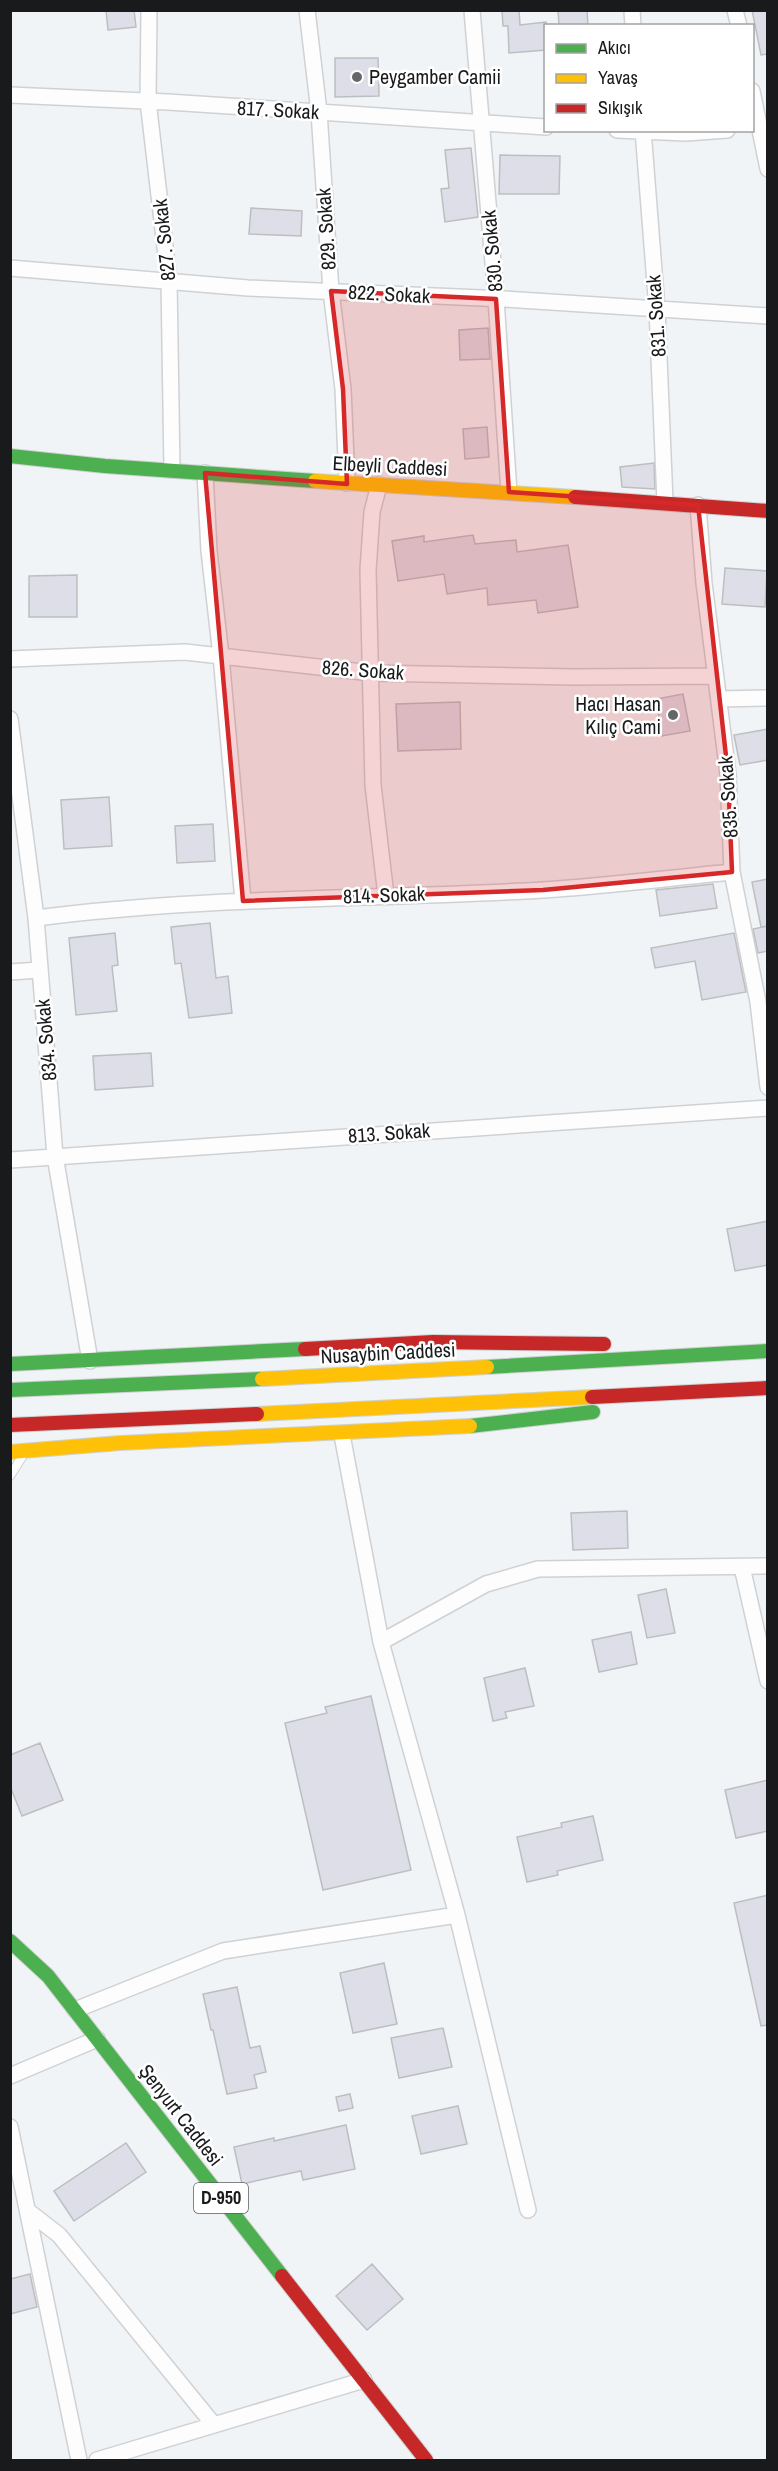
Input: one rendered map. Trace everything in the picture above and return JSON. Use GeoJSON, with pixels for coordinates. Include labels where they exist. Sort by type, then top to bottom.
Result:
{"type":"FeatureCollection","features":[{"type":"Feature","properties":{"kind":"main road","name":"Elbeyli Caddesi"},"geometry":{"type":"LineString","coordinates":[[10,456],[205,473],[666,502],[768,511]]}},
{"type":"Feature","properties":{"kind":"main road"},"geometry":{"type":"LineString","coordinates":[[10,1364],[317,1346],[433,1342],[768,1350]]}},
{"type":"Feature","properties":{"kind":"main road","name":"Nusaybin Caddesi"},"geometry":{"type":"LineString","coordinates":[[10,1390],[380,1373],[768,1350]]}},
{"type":"Feature","properties":{"kind":"main road"},"geometry":{"type":"LineString","coordinates":[[10,1425],[768,1388]]}},
{"type":"Feature","properties":{"kind":"main road"},"geometry":{"type":"LineString","coordinates":[[10,1452],[119,1443],[342,1435],[577,1415],[740,1390]]}},
{"type":"Feature","properties":{"kind":"main road","name":"Şenyurt Caddesi"},"geometry":{"type":"LineString","coordinates":[[10,1941],[48,1976],[426,2460]]}},
{"type":"Feature","properties":{"kind":"street","name":"827. Sokak"},"geometry":{"type":"LineString","coordinates":[[149,10],[148,101],[169,281],[172,470]]}},
{"type":"Feature","properties":{"kind":"street","name":"829. Sokak"},"geometry":{"type":"LineString","coordinates":[[307,10],[319,112],[331,291],[343,389],[347,483]]}},
{"type":"Feature","properties":{"kind":"street","name":"830. Sokak"},"geometry":{"type":"LineString","coordinates":[[472,10],[496,299],[509,492]]}},
{"type":"Feature","properties":{"kind":"street","name":"817. Sokak"},"geometry":{"type":"LineString","coordinates":[[10,95],[148,101],[544,127]]}},
{"type":"Feature","properties":{"kind":"street"},"geometry":{"type":"LineString","coordinates":[[754,96],[768,169]]}},
{"type":"Feature","properties":{"kind":"street","name":"831. Sokak"},"geometry":{"type":"LineString","coordinates":[[643,132],[657,309],[666,502]]}},
{"type":"Feature","properties":{"kind":"street"},"geometry":{"type":"LineString","coordinates":[[664,132],[700,132]]}},
{"type":"Feature","properties":{"kind":"street","name":"822. Sokak"},"geometry":{"type":"LineString","coordinates":[[10,268],[169,281],[768,316]]}},
{"type":"Feature","properties":{"kind":"street"},"geometry":{"type":"LineString","coordinates":[[205,473],[209,551],[243,901]]}},
{"type":"Feature","properties":{"kind":"street"},"geometry":{"type":"LineString","coordinates":[[379,485],[372,512],[369,570],[373,785],[386,896]]}},
{"type":"Feature","properties":{"kind":"street","name":"835. Sokak"},"geometry":{"type":"LineString","coordinates":[[698,505],[704,583],[728,774],[732,872],[758,1002],[768,1087]]}},
{"type":"Feature","properties":{"kind":"street","name":"826. Sokak"},"geometry":{"type":"LineString","coordinates":[[10,659],[185,652],[372,673],[716,676]]}},
{"type":"Feature","properties":{"kind":"street"},"geometry":{"type":"LineString","coordinates":[[719,699],[768,698]]}},
{"type":"Feature","properties":{"kind":"street","name":"834. Sokak"},"geometry":{"type":"LineString","coordinates":[[10,718],[15,803],[36,918],[55,1156],[90,1361]]}},
{"type":"Feature","properties":{"kind":"street","name":"814. Sokak"},"geometry":{"type":"LineString","coordinates":[[36,918],[76,912],[243,901],[543,890],[732,872]]}},
{"type":"Feature","properties":{"kind":"street"},"geometry":{"type":"LineString","coordinates":[[10,972],[40,970]]}},
{"type":"Feature","properties":{"kind":"street","name":"813. Sokak"},"geometry":{"type":"LineString","coordinates":[[10,1160],[768,1108]]}},
{"type":"Feature","properties":{"kind":"street"},"geometry":{"type":"LineString","coordinates":[[342,1435],[381,1642],[457,1915],[528,2210]]}},
{"type":"Feature","properties":{"kind":"street"},"geometry":{"type":"LineString","coordinates":[[381,1642],[486,1584],[538,1569],[768,1566]]}},
{"type":"Feature","properties":{"kind":"street"},"geometry":{"type":"LineString","coordinates":[[742,1567],[768,1681]]}},
{"type":"Feature","properties":{"kind":"street"},"geometry":{"type":"LineString","coordinates":[[75,2010],[223,1951],[457,1915]]}},
{"type":"Feature","properties":{"kind":"street"},"geometry":{"type":"LineString","coordinates":[[10,2076],[97,2039]]}},
{"type":"Feature","properties":{"kind":"street"},"geometry":{"type":"LineString","coordinates":[[10,2127],[79,2460]]}},
{"type":"Feature","properties":{"kind":"street"},"geometry":{"type":"LineString","coordinates":[[28,2211],[59,2235],[214,2425]]}},
{"type":"Feature","properties":{"kind":"street"},"geometry":{"type":"LineString","coordinates":[[97,2460],[364,2380]]}},
{"type":"Feature","properties":{"kind":"lane"},"geometry":{"type":"LineString","coordinates":[[10,1476],[26,1451]]}},
{"type":"Feature","properties":{"kind":"highlighted area"},"geometry":{"type":"Polygon","coordinates":[[[331,291],[496,299],[509,492],[698,505],[728,774],[732,872],[543,890],[243,901],[205,473],[347,484],[343,389],[331,291]]]}},
{"type":"Feature","properties":{"kind":"building"},"geometry":{"type":"Polygon","coordinates":[[[106,10],[134,10],[136,27],[108,30],[106,10]]]}},
{"type":"Feature","properties":{"kind":"building"},"geometry":{"type":"Polygon","coordinates":[[[502,10],[519,10],[520,25],[546,22],[544,24],[544,50],[509,53],[508,26],[503,26],[502,10]]]}},
{"type":"Feature","properties":{"kind":"building"},"geometry":{"type":"Polygon","coordinates":[[[558,10],[587,10],[588,24],[559,24],[558,10]]]}},
{"type":"Feature","properties":{"kind":"building"},"geometry":{"type":"Polygon","coordinates":[[[752,10],[768,10],[768,54],[761,55],[752,10]]]}},
{"type":"Feature","properties":{"kind":"building","name":"Peygamber Camii"},"geometry":{"type":"Polygon","coordinates":[[[335,58],[378,58],[379,96],[335,97],[335,58]]]}},
{"type":"Feature","properties":{"kind":"building"},"geometry":{"type":"Polygon","coordinates":[[[471,148],[478,217],[445,222],[441,189],[449,188],[445,150],[471,148]]]}},
{"type":"Feature","properties":{"kind":"building"},"geometry":{"type":"Polygon","coordinates":[[[500,155],[560,156],[559,194],[499,194],[500,155]]]}},
{"type":"Feature","properties":{"kind":"building"},"geometry":{"type":"Polygon","coordinates":[[[251,208],[302,211],[301,236],[249,234],[251,208]]]}},
{"type":"Feature","properties":{"kind":"building"},"geometry":{"type":"Polygon","coordinates":[[[488,328],[490,359],[460,360],[459,330],[488,328]]]}},
{"type":"Feature","properties":{"kind":"building"},"geometry":{"type":"Polygon","coordinates":[[[487,427],[489,457],[465,459],[463,429],[487,427]]]}},
{"type":"Feature","properties":{"kind":"building"},"geometry":{"type":"Polygon","coordinates":[[[654,463],[655,489],[622,487],[620,467],[654,463]]]}},
{"type":"Feature","properties":{"kind":"building"},"geometry":{"type":"Polygon","coordinates":[[[473,535],[475,544],[516,540],[517,552],[568,545],[578,607],[538,613],[536,600],[488,605],[487,588],[447,594],[444,574],[398,581],[392,541],[424,536],[424,542],[473,535]]]}},
{"type":"Feature","properties":{"kind":"building"},"geometry":{"type":"Polygon","coordinates":[[[725,568],[767,571],[765,607],[722,604],[725,568]]]}},
{"type":"Feature","properties":{"kind":"building"},"geometry":{"type":"Polygon","coordinates":[[[77,575],[77,617],[29,617],[29,576],[77,575]]]}},
{"type":"Feature","properties":{"kind":"building","name":"Hacı Hasan Kılıç Cami"},"geometry":{"type":"Polygon","coordinates":[[[683,694],[690,731],[662,736],[656,699],[683,694]]]}},
{"type":"Feature","properties":{"kind":"building"},"geometry":{"type":"Polygon","coordinates":[[[460,702],[461,749],[398,751],[396,704],[460,702]]]}},
{"type":"Feature","properties":{"kind":"building"},"geometry":{"type":"Polygon","coordinates":[[[768,729],[768,760],[740,765],[734,735],[768,729]]]}},
{"type":"Feature","properties":{"kind":"building"},"geometry":{"type":"Polygon","coordinates":[[[109,797],[112,846],[64,849],[61,800],[109,797]]]}},
{"type":"Feature","properties":{"kind":"building"},"geometry":{"type":"Polygon","coordinates":[[[213,824],[215,861],[177,863],[175,826],[213,824]]]}},
{"type":"Feature","properties":{"kind":"building"},"geometry":{"type":"Polygon","coordinates":[[[768,879],[768,926],[761,927],[752,882],[768,879]]]}},
{"type":"Feature","properties":{"kind":"building"},"geometry":{"type":"Polygon","coordinates":[[[713,884],[717,908],[660,916],[656,890],[713,884]]]}},
{"type":"Feature","properties":{"kind":"building"},"geometry":{"type":"Polygon","coordinates":[[[210,923],[216,978],[228,976],[232,1013],[189,1018],[181,963],[175,964],[171,927],[210,923]]]}},
{"type":"Feature","properties":{"kind":"building"},"geometry":{"type":"Polygon","coordinates":[[[768,926],[768,951],[758,953],[753,929],[768,926]]]}},
{"type":"Feature","properties":{"kind":"building"},"geometry":{"type":"Polygon","coordinates":[[[115,933],[118,965],[112,966],[117,1011],[76,1015],[69,938],[115,933]]]}},
{"type":"Feature","properties":{"kind":"building"},"geometry":{"type":"Polygon","coordinates":[[[734,933],[746,992],[702,1000],[695,961],[655,968],[651,948],[734,933]]]}},
{"type":"Feature","properties":{"kind":"building"},"geometry":{"type":"Polygon","coordinates":[[[151,1053],[153,1086],[95,1090],[93,1056],[151,1053]]]}},
{"type":"Feature","properties":{"kind":"building"},"geometry":{"type":"Polygon","coordinates":[[[768,1221],[768,1265],[735,1271],[727,1229],[768,1221]]]}},
{"type":"Feature","properties":{"kind":"building"},"geometry":{"type":"Polygon","coordinates":[[[627,1511],[628,1548],[573,1550],[571,1513],[627,1511]]]}},
{"type":"Feature","properties":{"kind":"building"},"geometry":{"type":"Polygon","coordinates":[[[666,1589],[675,1633],[647,1638],[638,1595],[666,1589]]]}},
{"type":"Feature","properties":{"kind":"building"},"geometry":{"type":"Polygon","coordinates":[[[631,1632],[637,1664],[599,1672],[592,1640],[631,1632]]]}},
{"type":"Feature","properties":{"kind":"building"},"geometry":{"type":"Polygon","coordinates":[[[525,1668],[534,1706],[505,1712],[507,1718],[493,1721],[484,1678],[525,1668]]]}},
{"type":"Feature","properties":{"kind":"building"},"geometry":{"type":"Polygon","coordinates":[[[371,1696],[411,1870],[323,1890],[285,1723],[327,1713],[325,1707],[371,1696]]]}},
{"type":"Feature","properties":{"kind":"building"},"geometry":{"type":"Polygon","coordinates":[[[40,1743],[63,1800],[22,1816],[10,1786],[10,1755],[40,1743]]]}},
{"type":"Feature","properties":{"kind":"building"},"geometry":{"type":"Polygon","coordinates":[[[768,1780],[768,1831],[736,1838],[725,1790],[768,1780]]]}},
{"type":"Feature","properties":{"kind":"building"},"geometry":{"type":"Polygon","coordinates":[[[593,1816],[603,1860],[557,1871],[558,1875],[527,1882],[517,1837],[562,1827],[561,1823],[593,1816]]]}},
{"type":"Feature","properties":{"kind":"building"},"geometry":{"type":"Polygon","coordinates":[[[768,1895],[768,2025],[761,2026],[734,1903],[768,1895]]]}},
{"type":"Feature","properties":{"kind":"building"},"geometry":{"type":"Polygon","coordinates":[[[384,1963],[397,2024],[353,2033],[340,1973],[384,1963]]]}},
{"type":"Feature","properties":{"kind":"building"},"geometry":{"type":"Polygon","coordinates":[[[237,1987],[250,2048],[260,2046],[266,2072],[254,2075],[257,2088],[227,2094],[203,1994],[237,1987]]]}},
{"type":"Feature","properties":{"kind":"building"},"geometry":{"type":"Polygon","coordinates":[[[443,2028],[452,2067],[399,2078],[391,2038],[443,2028]]]}},
{"type":"Feature","properties":{"kind":"building"},"geometry":{"type":"Polygon","coordinates":[[[350,2094],[353,2108],[339,2111],[336,2097],[350,2094]]]}},
{"type":"Feature","properties":{"kind":"building"},"geometry":{"type":"Polygon","coordinates":[[[458,2106],[467,2144],[421,2154],[412,2116],[458,2106]]]}},
{"type":"Feature","properties":{"kind":"building"},"geometry":{"type":"Polygon","coordinates":[[[346,2125],[355,2169],[303,2180],[301,2171],[242,2184],[234,2147],[274,2138],[274,2141],[346,2125]]]}},
{"type":"Feature","properties":{"kind":"building"},"geometry":{"type":"Polygon","coordinates":[[[126,2143],[146,2172],[74,2221],[54,2191],[126,2143]]]}},
{"type":"Feature","properties":{"kind":"building"},"geometry":{"type":"Polygon","coordinates":[[[372,2264],[403,2299],[367,2330],[336,2296],[372,2264]]]}},
{"type":"Feature","properties":{"kind":"building"},"geometry":{"type":"Polygon","coordinates":[[[30,2274],[37,2307],[10,2314],[10,2279],[30,2274]]]}},
{"type":"Feature","properties":{"kind":"traffic: fast"},"geometry":{"type":"LineString","coordinates":[[10,456],[105,466],[315,481]]}},
{"type":"Feature","properties":{"kind":"traffic: fast"},"geometry":{"type":"LineString","coordinates":[[10,1364],[305,1349]]}},
{"type":"Feature","properties":{"kind":"traffic: fast"},"geometry":{"type":"LineString","coordinates":[[487,1367],[768,1351]]}},
{"type":"Feature","properties":{"kind":"traffic: fast"},"geometry":{"type":"LineString","coordinates":[[10,1390],[262,1379]]}},
{"type":"Feature","properties":{"kind":"traffic: fast"},"geometry":{"type":"LineString","coordinates":[[470,1426],[593,1412]]}},
{"type":"Feature","properties":{"kind":"traffic: fast"},"geometry":{"type":"LineString","coordinates":[[10,1941],[48,1976],[282,2276]]}},
{"type":"Feature","properties":{"kind":"traffic: slow"},"geometry":{"type":"LineString","coordinates":[[315,481],[575,497]]}},
{"type":"Feature","properties":{"kind":"traffic: slow"},"geometry":{"type":"LineString","coordinates":[[262,1379],[487,1367]]}},
{"type":"Feature","properties":{"kind":"traffic: slow"},"geometry":{"type":"LineString","coordinates":[[257,1414],[592,1397]]}},
{"type":"Feature","properties":{"kind":"traffic: slow"},"geometry":{"type":"LineString","coordinates":[[10,1452],[120,1443],[470,1426]]}},
{"type":"Feature","properties":{"kind":"traffic: jam"},"geometry":{"type":"LineString","coordinates":[[575,497],[768,511]]}},
{"type":"Feature","properties":{"kind":"traffic: jam"},"geometry":{"type":"LineString","coordinates":[[305,1349],[433,1342],[604,1344]]}},
{"type":"Feature","properties":{"kind":"traffic: jam"},"geometry":{"type":"LineString","coordinates":[[592,1397],[768,1388]]}},
{"type":"Feature","properties":{"kind":"traffic: jam"},"geometry":{"type":"LineString","coordinates":[[10,1425],[257,1414]]}},
{"type":"Feature","properties":{"kind":"traffic: jam"},"geometry":{"type":"LineString","coordinates":[[282,2276],[426,2460]]}},
{"type":"Feature","properties":{"kind":"place","name":"Peygamber Camii"},"geometry":{"type":"Point","coordinates":[357,77]}},
{"type":"Feature","properties":{"kind":"place","name":"Hacı Hasan Kılıç Cami"},"geometry":{"type":"Point","coordinates":[673,715]}}]}
